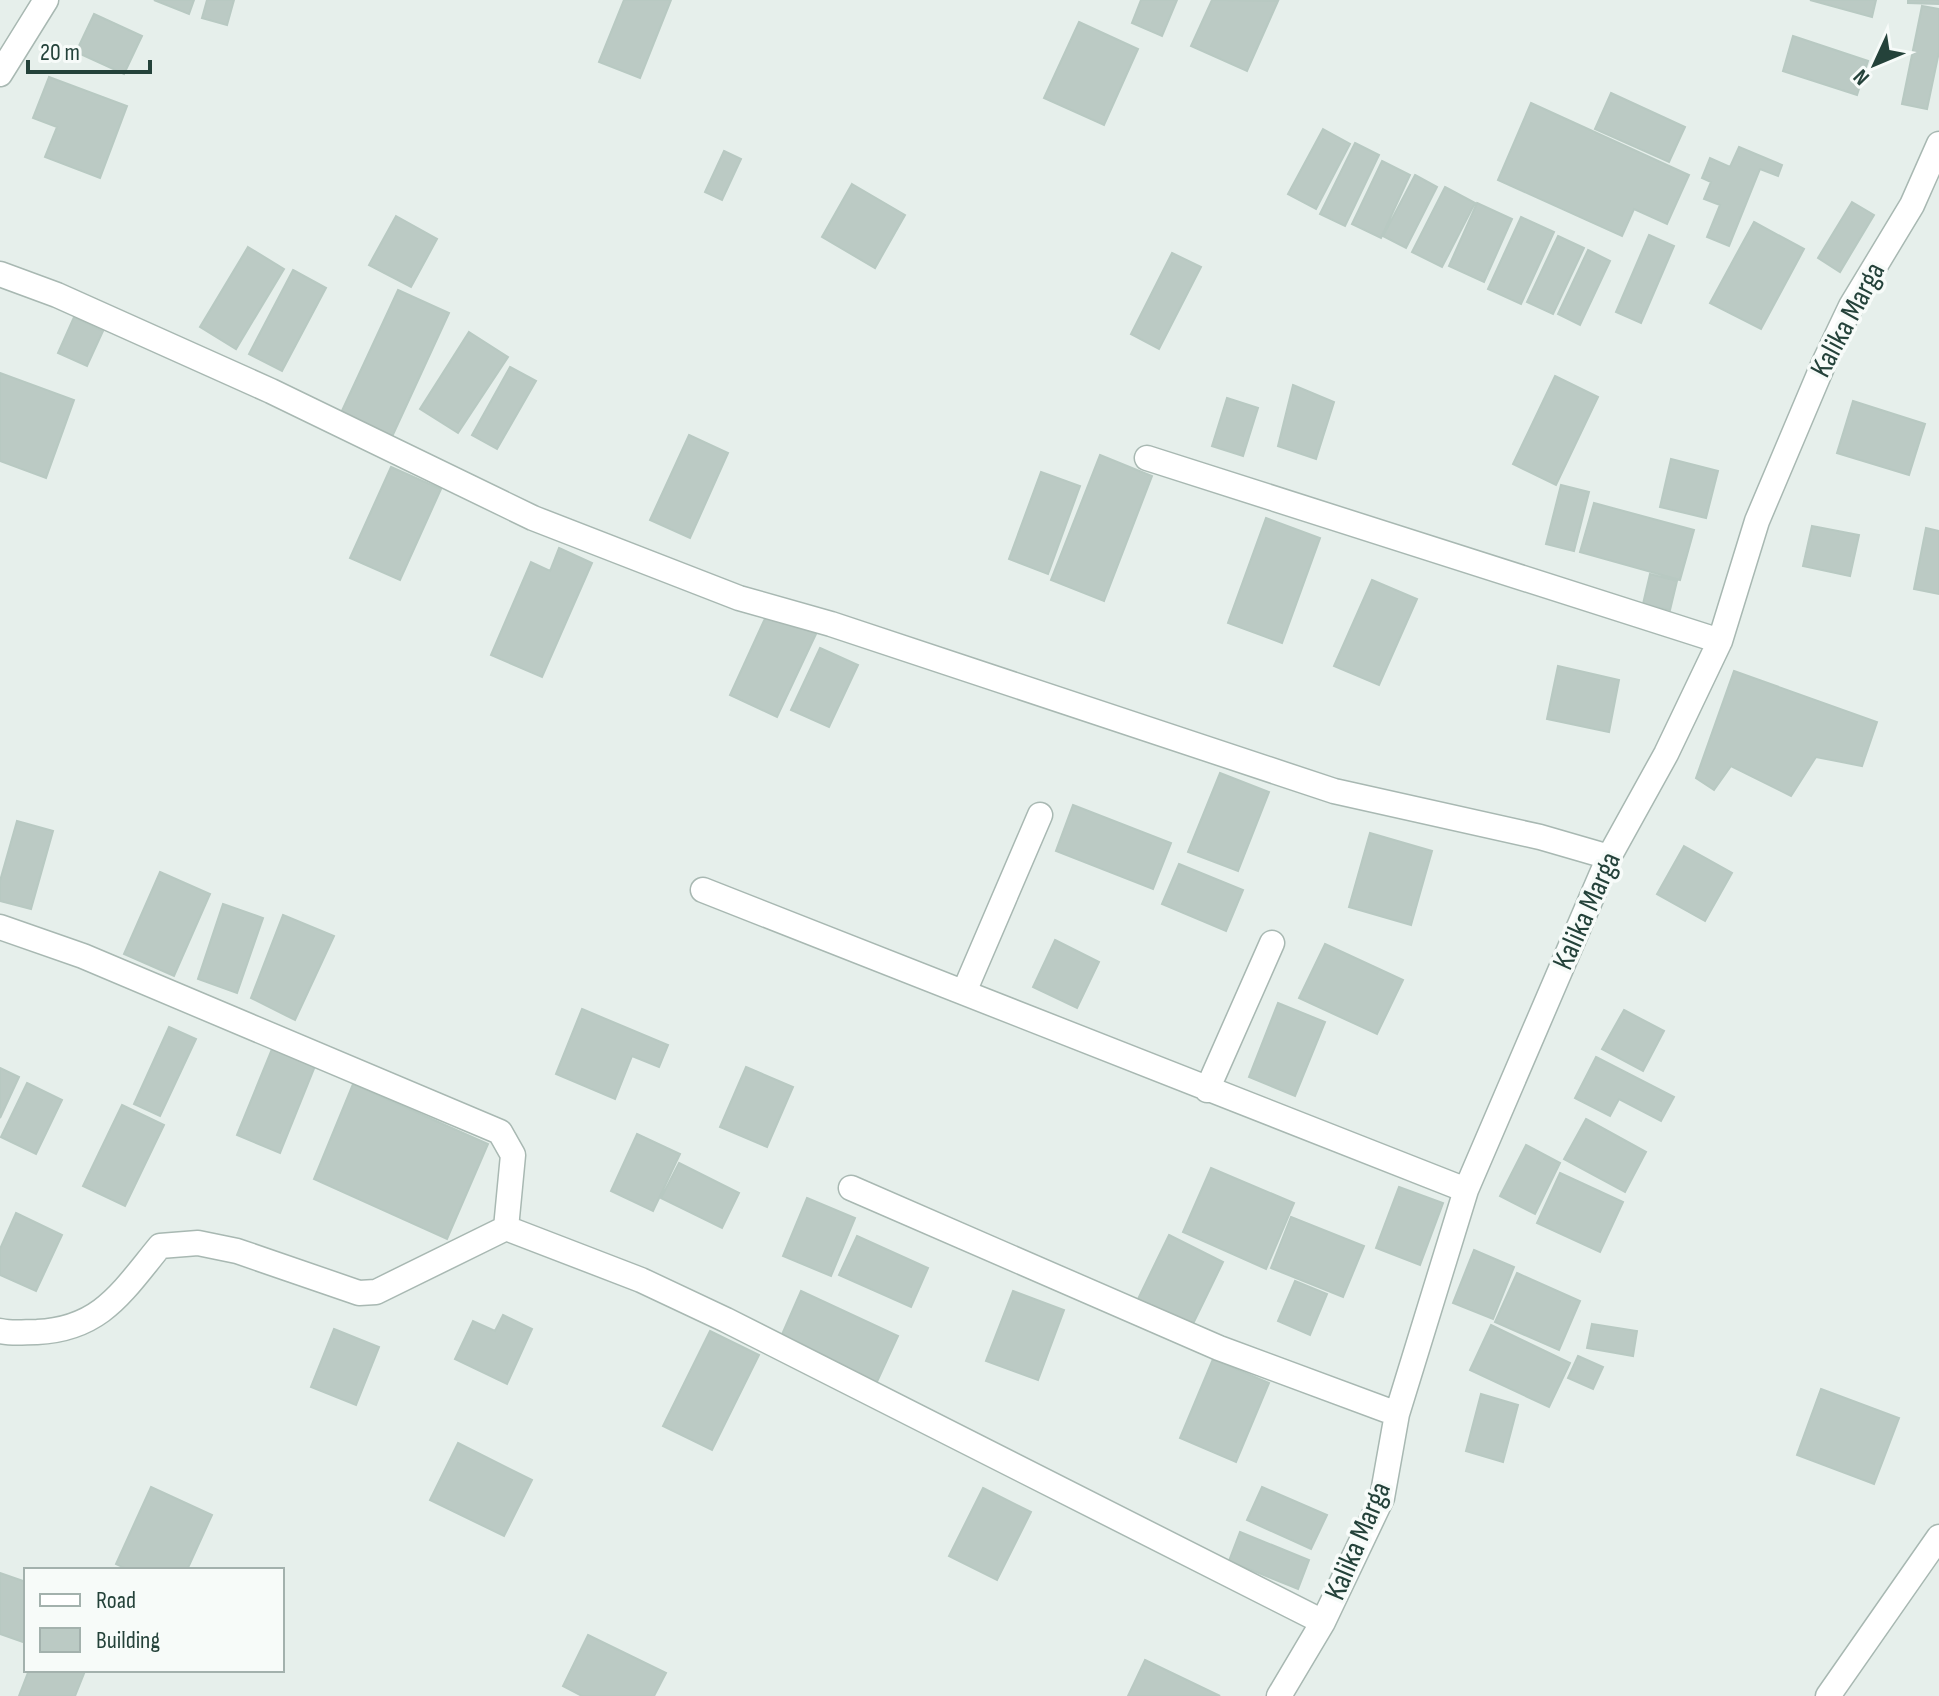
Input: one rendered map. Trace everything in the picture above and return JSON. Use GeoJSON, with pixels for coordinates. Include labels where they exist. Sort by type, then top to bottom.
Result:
{"type":"FeatureCollection","features":[{"type":"Feature","properties":{"kind":"street"},"geometry":{"type":"LineString","coordinates":[[0,74],[46,0]]}},
{"type":"Feature","properties":{"kind":"street","name":"Kalika Marga"},"geometry":{"type":"LineString","coordinates":[[1279,1696],[1323,1622],[1382,1498],[1397,1414],[1466,1190],[1609,857],[1666,754],[1720,641],[1757,521],[1823,365],[1851,306],[1912,205],[1939,144]]}},
{"type":"Feature","properties":{"kind":"street"},"geometry":{"type":"LineString","coordinates":[[0,274],[57,295],[271,391],[533,518],[739,598],[831,624],[1334,791],[1540,837],[1609,857]]}},
{"type":"Feature","properties":{"kind":"street"},"geometry":{"type":"LineString","coordinates":[[1147,458],[1720,641]]}},
{"type":"Feature","properties":{"kind":"street"},"geometry":{"type":"LineString","coordinates":[[964,992],[1040,815]]}},
{"type":"Feature","properties":{"kind":"street"},"geometry":{"type":"LineString","coordinates":[[703,890],[1466,1190]]}},
{"type":"Feature","properties":{"kind":"street"},"geometry":{"type":"LineString","coordinates":[[0,927],[83,956],[500,1132],[513,1155],[506,1228]]}},
{"type":"Feature","properties":{"kind":"street"},"geometry":{"type":"LineString","coordinates":[[1207,1090],[1272,943]]}},
{"type":"Feature","properties":{"kind":"street"},"geometry":{"type":"LineString","coordinates":[[851,1188],[1219,1348],[1397,1414]]}},
{"type":"Feature","properties":{"kind":"street"},"geometry":{"type":"LineString","coordinates":[[0,1331],[67,1331],[93,1318],[117,1298],[160,1246],[198,1243],[237,1251],[359,1293],[376,1292],[506,1228],[641,1280],[726,1320],[1323,1622]]}},
{"type":"Feature","properties":{"kind":"street"},"geometry":{"type":"LineString","coordinates":[[1828,1696],[1939,1537]]}},
{"type":"Feature","properties":{"kind":"building"},"geometry":{"type":"Polygon","coordinates":[[[154,0],[194,0],[189,14],[154,0]]]}},
{"type":"Feature","properties":{"kind":"building"},"geometry":{"type":"Polygon","coordinates":[[[207,0],[234,0],[227,25],[202,18],[207,0]]]}},
{"type":"Feature","properties":{"kind":"building"},"geometry":{"type":"Polygon","coordinates":[[[624,0],[671,0],[640,78],[599,62],[624,0]]]}},
{"type":"Feature","properties":{"kind":"building"},"geometry":{"type":"Polygon","coordinates":[[[1141,0],[1177,0],[1162,36],[1132,23],[1141,0]]]}},
{"type":"Feature","properties":{"kind":"building"},"geometry":{"type":"Polygon","coordinates":[[[1212,0],[1278,1],[1247,71],[1191,46],[1212,0]]]}},
{"type":"Feature","properties":{"kind":"building"},"geometry":{"type":"Polygon","coordinates":[[[1810,0],[1876,0],[1872,17],[1810,0]]]}},
{"type":"Feature","properties":{"kind":"building"},"geometry":{"type":"Polygon","coordinates":[[[1908,0],[1939,0],[1939,4],[1908,3],[1908,0]]]}},
{"type":"Feature","properties":{"kind":"building"},"geometry":{"type":"Polygon","coordinates":[[[1922,6],[1939,9],[1939,52],[1927,109],[1902,104],[1922,6]]]}},
{"type":"Feature","properties":{"kind":"building"},"geometry":{"type":"Polygon","coordinates":[[[94,14],[142,36],[124,74],[76,52],[94,14]]]}},
{"type":"Feature","properties":{"kind":"building"},"geometry":{"type":"Polygon","coordinates":[[[1079,22],[1138,49],[1104,125],[1044,98],[1079,22]]]}},
{"type":"Feature","properties":{"kind":"building"},"geometry":{"type":"Polygon","coordinates":[[[1793,36],[1868,61],[1857,95],[1783,71],[1793,36]]]}},
{"type":"Feature","properties":{"kind":"building"},"geometry":{"type":"Polygon","coordinates":[[[49,77],[127,106],[100,178],[45,157],[57,127],[33,118],[49,77]]]}},
{"type":"Feature","properties":{"kind":"building"},"geometry":{"type":"Polygon","coordinates":[[[1611,93],[1685,127],[1669,162],[1595,129],[1611,93]]]}},
{"type":"Feature","properties":{"kind":"building"},"geometry":{"type":"Polygon","coordinates":[[[1531,103],[1689,175],[1667,224],[1634,209],[1622,236],[1498,180],[1531,103]]]}},
{"type":"Feature","properties":{"kind":"building"},"geometry":{"type":"Polygon","coordinates":[[[1323,129],[1350,144],[1316,209],[1288,194],[1323,129]]]}},
{"type":"Feature","properties":{"kind":"building"},"geometry":{"type":"Polygon","coordinates":[[[1355,143],[1379,155],[1345,226],[1320,214],[1355,143]]]}},
{"type":"Feature","properties":{"kind":"building"},"geometry":{"type":"Polygon","coordinates":[[[1739,147],[1782,165],[1778,176],[1760,169],[1729,246],[1707,237],[1720,205],[1704,199],[1711,182],[1702,178],[1710,158],[1730,167],[1739,147]]]}},
{"type":"Feature","properties":{"kind":"building"},"geometry":{"type":"Polygon","coordinates":[[[724,151],[741,159],[722,200],[705,192],[724,151]]]}},
{"type":"Feature","properties":{"kind":"building"},"geometry":{"type":"Polygon","coordinates":[[[1382,161],[1410,175],[1381,238],[1352,224],[1382,161]]]}},
{"type":"Feature","properties":{"kind":"building"},"geometry":{"type":"Polygon","coordinates":[[[1415,175],[1437,187],[1406,248],[1383,236],[1415,175]]]}},
{"type":"Feature","properties":{"kind":"building"},"geometry":{"type":"Polygon","coordinates":[[[852,184],[905,215],[875,268],[822,237],[852,184]]]}},
{"type":"Feature","properties":{"kind":"building"},"geometry":{"type":"Polygon","coordinates":[[[1445,187],[1475,203],[1442,267],[1412,252],[1445,187]]]}},
{"type":"Feature","properties":{"kind":"building"},"geometry":{"type":"Polygon","coordinates":[[[1852,202],[1874,215],[1840,272],[1818,258],[1852,202]]]}},
{"type":"Feature","properties":{"kind":"building"},"geometry":{"type":"Polygon","coordinates":[[[1477,203],[1512,219],[1484,282],[1449,266],[1477,203]]]}},
{"type":"Feature","properties":{"kind":"building"},"geometry":{"type":"Polygon","coordinates":[[[396,216],[437,239],[411,287],[369,265],[396,216]]]}},
{"type":"Feature","properties":{"kind":"building"},"geometry":{"type":"Polygon","coordinates":[[[1521,217],[1554,232],[1521,304],[1488,289],[1521,217]]]}},
{"type":"Feature","properties":{"kind":"building"},"geometry":{"type":"Polygon","coordinates":[[[1754,222],[1804,249],[1761,329],[1710,303],[1754,222]]]}},
{"type":"Feature","properties":{"kind":"building"},"geometry":{"type":"Polygon","coordinates":[[[1649,235],[1674,246],[1641,323],[1616,312],[1649,235]]]}},
{"type":"Feature","properties":{"kind":"building"},"geometry":{"type":"Polygon","coordinates":[[[1558,236],[1584,248],[1553,314],[1527,302],[1558,236]]]}},
{"type":"Feature","properties":{"kind":"building"},"geometry":{"type":"Polygon","coordinates":[[[248,247],[284,269],[236,349],[200,327],[248,247]]]}},
{"type":"Feature","properties":{"kind":"building"},"geometry":{"type":"Polygon","coordinates":[[[1588,250],[1610,261],[1580,325],[1558,314],[1588,250]]]}},
{"type":"Feature","properties":{"kind":"building"},"geometry":{"type":"Polygon","coordinates":[[[1172,253],[1201,267],[1159,349],[1131,334],[1172,253]]]}},
{"type":"Feature","properties":{"kind":"building"},"geometry":{"type":"Polygon","coordinates":[[[293,270],[326,288],[282,371],[249,354],[293,270]]]}},
{"type":"Feature","properties":{"kind":"building"},"geometry":{"type":"Polygon","coordinates":[[[398,290],[449,313],[391,439],[340,415],[398,290]]]}},
{"type":"Feature","properties":{"kind":"building"},"geometry":{"type":"Polygon","coordinates":[[[74,317],[103,331],[87,366],[58,353],[74,317]]]}},
{"type":"Feature","properties":{"kind":"building"},"geometry":{"type":"Polygon","coordinates":[[[469,332],[508,357],[458,433],[420,409],[469,332]]]}},
{"type":"Feature","properties":{"kind":"building"},"geometry":{"type":"Polygon","coordinates":[[[510,367],[536,381],[497,449],[472,435],[510,367]]]}},
{"type":"Feature","properties":{"kind":"building"},"geometry":{"type":"Polygon","coordinates":[[[0,373],[74,400],[46,478],[0,461],[0,373]]]}},
{"type":"Feature","properties":{"kind":"building"},"geometry":{"type":"Polygon","coordinates":[[[1555,376],[1598,397],[1556,485],[1513,464],[1555,376]]]}},
{"type":"Feature","properties":{"kind":"building"},"geometry":{"type":"Polygon","coordinates":[[[1293,385],[1334,402],[1316,459],[1278,446],[1293,385]]]}},
{"type":"Feature","properties":{"kind":"building"},"geometry":{"type":"Polygon","coordinates":[[[1227,398],[1258,408],[1243,456],[1212,446],[1227,398]]]}},
{"type":"Feature","properties":{"kind":"building"},"geometry":{"type":"Polygon","coordinates":[[[1853,401],[1925,424],[1909,475],[1837,453],[1853,401]]]}},
{"type":"Feature","properties":{"kind":"building"},"geometry":{"type":"Polygon","coordinates":[[[689,435],[728,453],[690,538],[650,520],[689,435]]]}},
{"type":"Feature","properties":{"kind":"building"},"geometry":{"type":"Polygon","coordinates":[[[1100,455],[1152,476],[1104,601],[1051,580],[1100,455]]]}},
{"type":"Feature","properties":{"kind":"building"},"geometry":{"type":"Polygon","coordinates":[[[1671,459],[1718,471],[1706,518],[1660,507],[1671,459]]]}},
{"type":"Feature","properties":{"kind":"building"},"geometry":{"type":"Polygon","coordinates":[[[391,467],[441,489],[400,580],[350,558],[391,467]]]}},
{"type":"Feature","properties":{"kind":"building"},"geometry":{"type":"Polygon","coordinates":[[[1041,472],[1080,486],[1048,574],[1009,559],[1041,472]]]}},
{"type":"Feature","properties":{"kind":"building"},"geometry":{"type":"Polygon","coordinates":[[[1561,485],[1589,492],[1574,551],[1546,544],[1561,485]]]}},
{"type":"Feature","properties":{"kind":"building"},"geometry":{"type":"Polygon","coordinates":[[[1594,503],[1694,530],[1680,580],[1580,552],[1594,503]]]}},
{"type":"Feature","properties":{"kind":"building"},"geometry":{"type":"Polygon","coordinates":[[[1266,518],[1320,538],[1282,643],[1228,623],[1266,518]]]}},
{"type":"Feature","properties":{"kind":"building"},"geometry":{"type":"Polygon","coordinates":[[[1812,526],[1859,535],[1850,576],[1803,566],[1812,526]]]}},
{"type":"Feature","properties":{"kind":"building"},"geometry":{"type":"Polygon","coordinates":[[[1926,528],[1939,531],[1939,594],[1914,589],[1926,528]]]}},
{"type":"Feature","properties":{"kind":"building"},"geometry":{"type":"Polygon","coordinates":[[[559,548],[592,563],[542,677],[491,655],[531,562],[550,571],[559,548]]]}},
{"type":"Feature","properties":{"kind":"building"},"geometry":{"type":"Polygon","coordinates":[[[1650,574],[1677,581],[1670,610],[1643,604],[1650,574]]]}},
{"type":"Feature","properties":{"kind":"building"},"geometry":{"type":"Polygon","coordinates":[[[1372,580],[1417,599],[1379,685],[1334,666],[1372,580]]]}},
{"type":"Feature","properties":{"kind":"building"},"geometry":{"type":"Polygon","coordinates":[[[768,612],[816,634],[777,717],[730,695],[768,612]]]}},
{"type":"Feature","properties":{"kind":"building"},"geometry":{"type":"Polygon","coordinates":[[[820,648],[858,665],[829,727],[791,710],[820,648]]]}},
{"type":"Feature","properties":{"kind":"building"},"geometry":{"type":"Polygon","coordinates":[[[1558,666],[1619,680],[1609,732],[1547,719],[1558,666]]]}},
{"type":"Feature","properties":{"kind":"building"},"geometry":{"type":"Polygon","coordinates":[[[1734,671],[1877,722],[1862,766],[1816,757],[1791,796],[1731,766],[1714,790],[1696,778],[1734,671]]]}},
{"type":"Feature","properties":{"kind":"building"},"geometry":{"type":"Polygon","coordinates":[[[1220,773],[1269,792],[1238,871],[1188,852],[1220,773]]]}},
{"type":"Feature","properties":{"kind":"building"},"geometry":{"type":"Polygon","coordinates":[[[1073,805],[1171,843],[1153,889],[1056,851],[1073,805]]]}},
{"type":"Feature","properties":{"kind":"building"},"geometry":{"type":"Polygon","coordinates":[[[17,821],[53,831],[31,909],[0,901],[0,881],[17,821]]]}},
{"type":"Feature","properties":{"kind":"building"},"geometry":{"type":"Polygon","coordinates":[[[1370,833],[1432,851],[1411,925],[1349,907],[1370,833]]]}},
{"type":"Feature","properties":{"kind":"building"},"geometry":{"type":"Polygon","coordinates":[[[1684,846],[1732,873],[1705,921],[1657,894],[1684,846]]]}},
{"type":"Feature","properties":{"kind":"building"},"geometry":{"type":"Polygon","coordinates":[[[1179,864],[1243,890],[1226,931],[1162,904],[1179,864]]]}},
{"type":"Feature","properties":{"kind":"building"},"geometry":{"type":"Polygon","coordinates":[[[160,872],[210,894],[174,976],[124,954],[160,872]]]}},
{"type":"Feature","properties":{"kind":"building"},"geometry":{"type":"Polygon","coordinates":[[[223,904],[263,918],[237,993],[198,979],[223,904]]]}},
{"type":"Feature","properties":{"kind":"building"},"geometry":{"type":"Polygon","coordinates":[[[283,915],[334,936],[295,1020],[251,998],[283,915]]]}},
{"type":"Feature","properties":{"kind":"building"},"geometry":{"type":"Polygon","coordinates":[[[1055,940],[1099,962],[1077,1008],[1033,987],[1055,940]]]}},
{"type":"Feature","properties":{"kind":"building"},"geometry":{"type":"Polygon","coordinates":[[[1325,944],[1403,980],[1377,1034],[1299,998],[1325,944]]]}},
{"type":"Feature","properties":{"kind":"building"},"geometry":{"type":"Polygon","coordinates":[[[1278,1003],[1325,1022],[1295,1096],[1249,1077],[1278,1003]]]}},
{"type":"Feature","properties":{"kind":"building"},"geometry":{"type":"Polygon","coordinates":[[[582,1009],[668,1045],[659,1067],[632,1056],[615,1099],[556,1074],[582,1009]]]}},
{"type":"Feature","properties":{"kind":"building"},"geometry":{"type":"Polygon","coordinates":[[[1624,1010],[1664,1031],[1643,1071],[1602,1049],[1624,1010]]]}},
{"type":"Feature","properties":{"kind":"building"},"geometry":{"type":"Polygon","coordinates":[[[169,1027],[196,1039],[160,1116],[134,1104],[169,1027]]]}},
{"type":"Feature","properties":{"kind":"building"},"geometry":{"type":"Polygon","coordinates":[[[272,1049],[315,1066],[280,1153],[237,1135],[272,1049]]]}},
{"type":"Feature","properties":{"kind":"building"},"geometry":{"type":"Polygon","coordinates":[[[1596,1057],[1674,1097],[1661,1121],[1619,1099],[1610,1116],[1575,1098],[1596,1057]]]}},
{"type":"Feature","properties":{"kind":"building"},"geometry":{"type":"Polygon","coordinates":[[[746,1067],[793,1087],[767,1147],[720,1127],[746,1067]]]}},
{"type":"Feature","properties":{"kind":"building"},"geometry":{"type":"Polygon","coordinates":[[[0,1068],[19,1077],[0,1118],[0,1068]]]}},
{"type":"Feature","properties":{"kind":"building"},"geometry":{"type":"Polygon","coordinates":[[[27,1083],[62,1100],[36,1154],[1,1137],[27,1083]]]}},
{"type":"Feature","properties":{"kind":"building"},"geometry":{"type":"Polygon","coordinates":[[[353,1084],[488,1144],[447,1239],[314,1179],[353,1084]]]}},
{"type":"Feature","properties":{"kind":"building"},"geometry":{"type":"Polygon","coordinates":[[[122,1105],[164,1125],[125,1206],[83,1186],[122,1105]]]}},
{"type":"Feature","properties":{"kind":"building"},"geometry":{"type":"Polygon","coordinates":[[[1586,1119],[1646,1152],[1625,1192],[1564,1159],[1586,1119]]]}},
{"type":"Feature","properties":{"kind":"building"},"geometry":{"type":"Polygon","coordinates":[[[637,1134],[680,1154],[653,1211],[611,1191],[637,1134]]]}},
{"type":"Feature","properties":{"kind":"building"},"geometry":{"type":"Polygon","coordinates":[[[1526,1145],[1560,1163],[1535,1214],[1500,1196],[1526,1145]]]}},
{"type":"Feature","properties":{"kind":"building"},"geometry":{"type":"Polygon","coordinates":[[[679,1163],[739,1193],[722,1228],[661,1198],[679,1163]]]}},
{"type":"Feature","properties":{"kind":"building"},"geometry":{"type":"Polygon","coordinates":[[[1211,1168],[1294,1203],[1266,1269],[1183,1232],[1211,1168]]]}},
{"type":"Feature","properties":{"kind":"building"},"geometry":{"type":"Polygon","coordinates":[[[1560,1173],[1623,1202],[1600,1252],[1537,1223],[1560,1173]]]}},
{"type":"Feature","properties":{"kind":"building"},"geometry":{"type":"Polygon","coordinates":[[[1399,1187],[1443,1203],[1420,1265],[1376,1248],[1399,1187]]]}},
{"type":"Feature","properties":{"kind":"building"},"geometry":{"type":"Polygon","coordinates":[[[807,1198],[855,1218],[831,1276],[783,1256],[807,1198]]]}},
{"type":"Feature","properties":{"kind":"building"},"geometry":{"type":"Polygon","coordinates":[[[16,1213],[62,1235],[36,1291],[0,1275],[0,1249],[16,1213]]]}},
{"type":"Feature","properties":{"kind":"building"},"geometry":{"type":"Polygon","coordinates":[[[1291,1217],[1364,1246],[1343,1297],[1271,1268],[1291,1217]]]}},
{"type":"Feature","properties":{"kind":"building"},"geometry":{"type":"Polygon","coordinates":[[[1169,1235],[1223,1262],[1192,1326],[1138,1299],[1169,1235]]]}},
{"type":"Feature","properties":{"kind":"building"},"geometry":{"type":"Polygon","coordinates":[[[857,1236],[928,1268],[911,1307],[839,1275],[857,1236]]]}},
{"type":"Feature","properties":{"kind":"building"},"geometry":{"type":"Polygon","coordinates":[[[1474,1250],[1514,1267],[1493,1319],[1453,1303],[1474,1250]]]}},
{"type":"Feature","properties":{"kind":"building"},"geometry":{"type":"Polygon","coordinates":[[[1517,1273],[1580,1301],[1559,1350],[1495,1322],[1517,1273]]]}},
{"type":"Feature","properties":{"kind":"building"},"geometry":{"type":"Polygon","coordinates":[[[1295,1281],[1327,1294],[1310,1335],[1278,1321],[1295,1281]]]}},
{"type":"Feature","properties":{"kind":"building"},"geometry":{"type":"Polygon","coordinates":[[[801,1291],[898,1336],[876,1384],[780,1339],[801,1291]]]}},
{"type":"Feature","properties":{"kind":"building"},"geometry":{"type":"Polygon","coordinates":[[[1013,1291],[1064,1310],[1038,1380],[986,1361],[1013,1291]]]}},
{"type":"Feature","properties":{"kind":"building"},"geometry":{"type":"Polygon","coordinates":[[[503,1315],[532,1329],[507,1384],[455,1359],[473,1321],[495,1331],[503,1315]]]}},
{"type":"Feature","properties":{"kind":"building"},"geometry":{"type":"Polygon","coordinates":[[[1592,1324],[1637,1331],[1633,1356],[1587,1348],[1592,1324]]]}},
{"type":"Feature","properties":{"kind":"building"},"geometry":{"type":"Polygon","coordinates":[[[1491,1325],[1570,1363],[1549,1407],[1470,1370],[1491,1325]]]}},
{"type":"Feature","properties":{"kind":"building"},"geometry":{"type":"Polygon","coordinates":[[[334,1329],[379,1347],[356,1405],[311,1387],[334,1329]]]}},
{"type":"Feature","properties":{"kind":"building"},"geometry":{"type":"Polygon","coordinates":[[[710,1331],[759,1355],[712,1450],[663,1426],[710,1331]]]}},
{"type":"Feature","properties":{"kind":"building"},"geometry":{"type":"Polygon","coordinates":[[[1578,1356],[1603,1367],[1593,1389],[1568,1378],[1578,1356]]]}},
{"type":"Feature","properties":{"kind":"building"},"geometry":{"type":"Polygon","coordinates":[[[1213,1359],[1269,1383],[1236,1462],[1180,1438],[1213,1359]]]}},
{"type":"Feature","properties":{"kind":"building"},"geometry":{"type":"Polygon","coordinates":[[[1821,1389],[1899,1418],[1874,1484],[1797,1455],[1821,1389]]]}},
{"type":"Feature","properties":{"kind":"building"},"geometry":{"type":"Polygon","coordinates":[[[1481,1394],[1518,1405],[1503,1462],[1466,1451],[1481,1394]]]}},
{"type":"Feature","properties":{"kind":"building"},"geometry":{"type":"Polygon","coordinates":[[[458,1443],[532,1480],[504,1536],[430,1500],[458,1443]]]}},
{"type":"Feature","properties":{"kind":"building"},"geometry":{"type":"Polygon","coordinates":[[[151,1487],[212,1515],[188,1568],[125,1568],[116,1564],[151,1487]]]}},
{"type":"Feature","properties":{"kind":"building"},"geometry":{"type":"Polygon","coordinates":[[[1262,1487],[1327,1515],[1311,1549],[1247,1520],[1262,1487]]]}},
{"type":"Feature","properties":{"kind":"building"},"geometry":{"type":"Polygon","coordinates":[[[983,1488],[1031,1512],[997,1580],[949,1556],[983,1488]]]}},
{"type":"Feature","properties":{"kind":"building"},"geometry":{"type":"Polygon","coordinates":[[[1240,1532],[1309,1560],[1298,1589],[1229,1561],[1240,1532]]]}},
{"type":"Feature","properties":{"kind":"building"},"geometry":{"type":"Polygon","coordinates":[[[0,1573],[24,1581],[24,1642],[0,1634],[0,1573]]]}},
{"type":"Feature","properties":{"kind":"building"},"geometry":{"type":"Polygon","coordinates":[[[588,1635],[666,1673],[654,1696],[582,1696],[563,1686],[588,1635]]]}},
{"type":"Feature","properties":{"kind":"building"},"geometry":{"type":"Polygon","coordinates":[[[1145,1660],[1220,1696],[1128,1696],[1145,1660]]]}},
{"type":"Feature","properties":{"kind":"building"},"geometry":{"type":"Polygon","coordinates":[[[28,1672],[85,1672],[75,1696],[19,1696],[28,1672]]]}}]}
